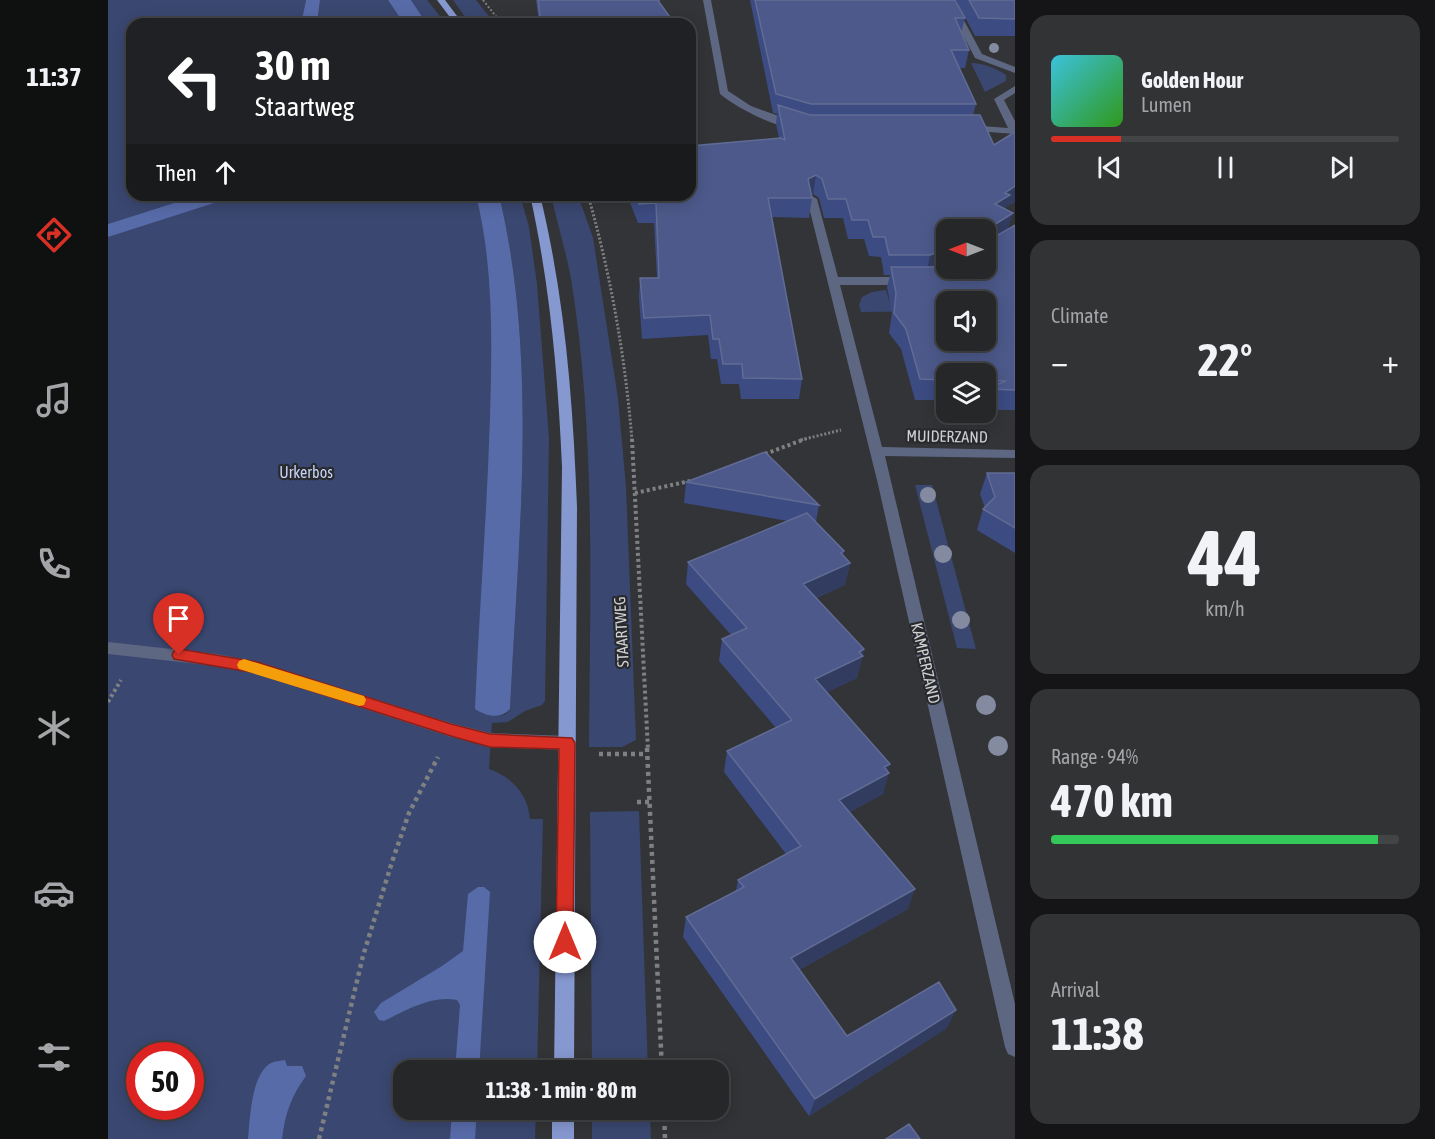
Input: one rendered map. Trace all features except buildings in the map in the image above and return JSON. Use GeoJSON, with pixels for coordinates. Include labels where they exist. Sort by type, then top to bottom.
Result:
{"type":"FeatureCollection","features":[{"type":"Feature","properties":{"kind":"main road"},"geometry":{"type":"LineString","coordinates":[[441,0],[454,18]]}},
{"type":"Feature","properties":{"kind":"main road"},"geometry":{"type":"LineString","coordinates":[[536,201],[555,280],[568,423],[570,507],[564,1060]]}},
{"type":"Feature","properties":{"kind":"main road"},"geometry":{"type":"LineString","coordinates":[[563,1120],[563,1139]]}},
{"type":"Feature","properties":{"kind":"street"},"geometry":{"type":"LineString","coordinates":[[707,0],[723,92],[731,100],[760,114],[807,128]]}},
{"type":"Feature","properties":{"kind":"street"},"geometry":{"type":"LineString","coordinates":[[949,0],[978,56],[1015,70]]}},
{"type":"Feature","properties":{"kind":"street"},"geometry":{"type":"LineString","coordinates":[[951,128],[1014,130],[999,99],[1015,89]]}},
{"type":"Feature","properties":{"kind":"street","name":"KAMPERZAND"},"geometry":{"type":"LineString","coordinates":[[812,198],[878,452],[1012,1018],[1015,1047]]}},
{"type":"Feature","properties":{"kind":"street"},"geometry":{"type":"LineString","coordinates":[[834,281],[915,281]]}},
{"type":"Feature","properties":{"kind":"street","name":"MUIDERZAND"},"geometry":{"type":"LineString","coordinates":[[878,452],[1015,454]]}},
{"type":"Feature","properties":{"kind":"street"},"geometry":{"type":"LineString","coordinates":[[108,648],[189,656],[257,668],[451,730],[504,742],[567,743]]}},
{"type":"Feature","properties":{"kind":"path"},"geometry":{"type":"LineString","coordinates":[[483,0],[497,18]]}},
{"type":"Feature","properties":{"kind":"path","name":"STAARTWEG"},"geometry":{"type":"LineString","coordinates":[[590,201],[609,275],[631,428],[661,1060]]}},
{"type":"Feature","properties":{"kind":"path"},"geometry":{"type":"LineString","coordinates":[[763,455],[815,435],[839,430],[871,430]]}},
{"type":"Feature","properties":{"kind":"path"},"geometry":{"type":"LineString","coordinates":[[635,493],[679,485],[700,478]]}},
{"type":"Feature","properties":{"kind":"path"},"geometry":{"type":"LineString","coordinates":[[319,1139],[363,956],[392,862],[409,813],[443,748]]}},
{"type":"Feature","properties":{"kind":"path"},"geometry":{"type":"LineString","coordinates":[[591,754],[647,754]]}},
{"type":"Feature","properties":{"kind":"path"},"geometry":{"type":"LineString","coordinates":[[637,802],[649,802]]}},
{"type":"Feature","properties":{"kind":"path"},"geometry":{"type":"LineString","coordinates":[[664,1120],[665,1139]]}},
{"type":"Feature","properties":{"kind":"green space"},"geometry":{"type":"Polygon","coordinates":[[[108,0],[306,0],[302,18],[126,18],[126,201],[180,201],[108,224],[108,0]]]}},
{"type":"Feature","properties":{"kind":"green space"},"geometry":{"type":"Polygon","coordinates":[[[320,0],[388,0],[400,18],[318,18],[320,0]]]}},
{"type":"Feature","properties":{"kind":"green space"},"geometry":{"type":"Polygon","coordinates":[[[411,0],[427,0],[441,18],[423,18],[411,0]]]}},
{"type":"Feature","properties":{"kind":"green space"},"geometry":{"type":"Polygon","coordinates":[[[453,0],[476,0],[490,18],[466,18],[453,0]]]}},
{"type":"Feature","properties":{"kind":"green space"},"geometry":{"type":"Polygon","coordinates":[[[971,63],[998,70],[1006,75],[1006,81],[985,92],[971,63]]]}},
{"type":"Feature","properties":{"kind":"green space","name":"Urkerbos"},"geometry":{"type":"Polygon","coordinates":[[[198,201],[489,201],[502,299],[493,715],[500,715],[507,713],[510,709],[521,516],[522,451],[519,322],[511,258],[500,201],[522,201],[529,227],[537,284],[549,438],[545,701],[542,705],[525,711],[508,722],[492,723],[489,769],[512,782],[522,794],[530,819],[543,819],[537,1060],[393,1060],[393,1120],[536,1120],[535,1139],[108,1139],[108,230],[198,201]]]}},
{"type":"Feature","properties":{"kind":"green space"},"geometry":{"type":"Polygon","coordinates":[[[553,201],[580,201],[593,238],[618,398],[626,487],[636,740],[622,747],[589,747],[588,454],[579,337],[567,258],[553,201]]]}},
{"type":"Feature","properties":{"kind":"green space"},"geometry":{"type":"Polygon","coordinates":[[[886,290],[891,306],[936,311],[861,312],[859,305],[862,297],[872,292],[886,290]]]}},
{"type":"Feature","properties":{"kind":"green space"},"geometry":{"type":"Polygon","coordinates":[[[915,485],[932,485],[976,649],[957,648],[915,485]]]}},
{"type":"Feature","properties":{"kind":"green space"},"geometry":{"type":"Polygon","coordinates":[[[639,811],[648,1060],[592,1060],[590,812],[639,811]]]}},
{"type":"Feature","properties":{"kind":"green space"},"geometry":{"type":"Polygon","coordinates":[[[592,1120],[650,1120],[651,1139],[592,1139],[592,1120]]]}},
{"type":"Feature","properties":{"kind":"shaded area"},"geometry":{"type":"Polygon","coordinates":[[[306,0],[320,0],[318,18],[302,18],[306,0]]]}},
{"type":"Feature","properties":{"kind":"shaded area"},"geometry":{"type":"Polygon","coordinates":[[[388,0],[411,0],[423,18],[400,18],[388,0]]]}},
{"type":"Feature","properties":{"kind":"shaded area"},"geometry":{"type":"Polygon","coordinates":[[[180,201],[220,201],[108,237],[108,224],[180,201]]]}},
{"type":"Feature","properties":{"kind":"shaded area"},"geometry":{"type":"Polygon","coordinates":[[[477,201],[500,201],[511,258],[519,322],[522,386],[521,516],[510,709],[497,716],[484,714],[475,709],[487,490],[491,362],[489,278],[477,201]]]}},
{"type":"Feature","properties":{"kind":"shaded area"},"geometry":{"type":"Polygon","coordinates":[[[478,887],[484,887],[490,892],[480,1060],[456,1060],[460,1005],[457,1000],[429,1002],[410,1008],[384,1021],[379,1020],[374,1012],[381,1003],[463,951],[468,894],[478,887]]]}},
{"type":"Feature","properties":{"kind":"shaded area"},"geometry":{"type":"Polygon","coordinates":[[[285,1060],[287,1066],[302,1066],[306,1076],[290,1106],[282,1139],[248,1139],[251,1109],[259,1077],[271,1063],[285,1060]]]}},
{"type":"Feature","properties":{"kind":"shaded area"},"geometry":{"type":"Polygon","coordinates":[[[451,1120],[476,1120],[475,1139],[450,1139],[451,1120]]]}},
{"type":"Feature","properties":{"kind":"slow traffic"},"geometry":{"type":"LineString","coordinates":[[244,665],[359,700]]}},
{"type":"Feature","properties":{"kind":"route"},"geometry":{"type":"LineString","coordinates":[[179,655],[257,668],[451,730],[490,740],[567,743],[565,942]]}}]}
